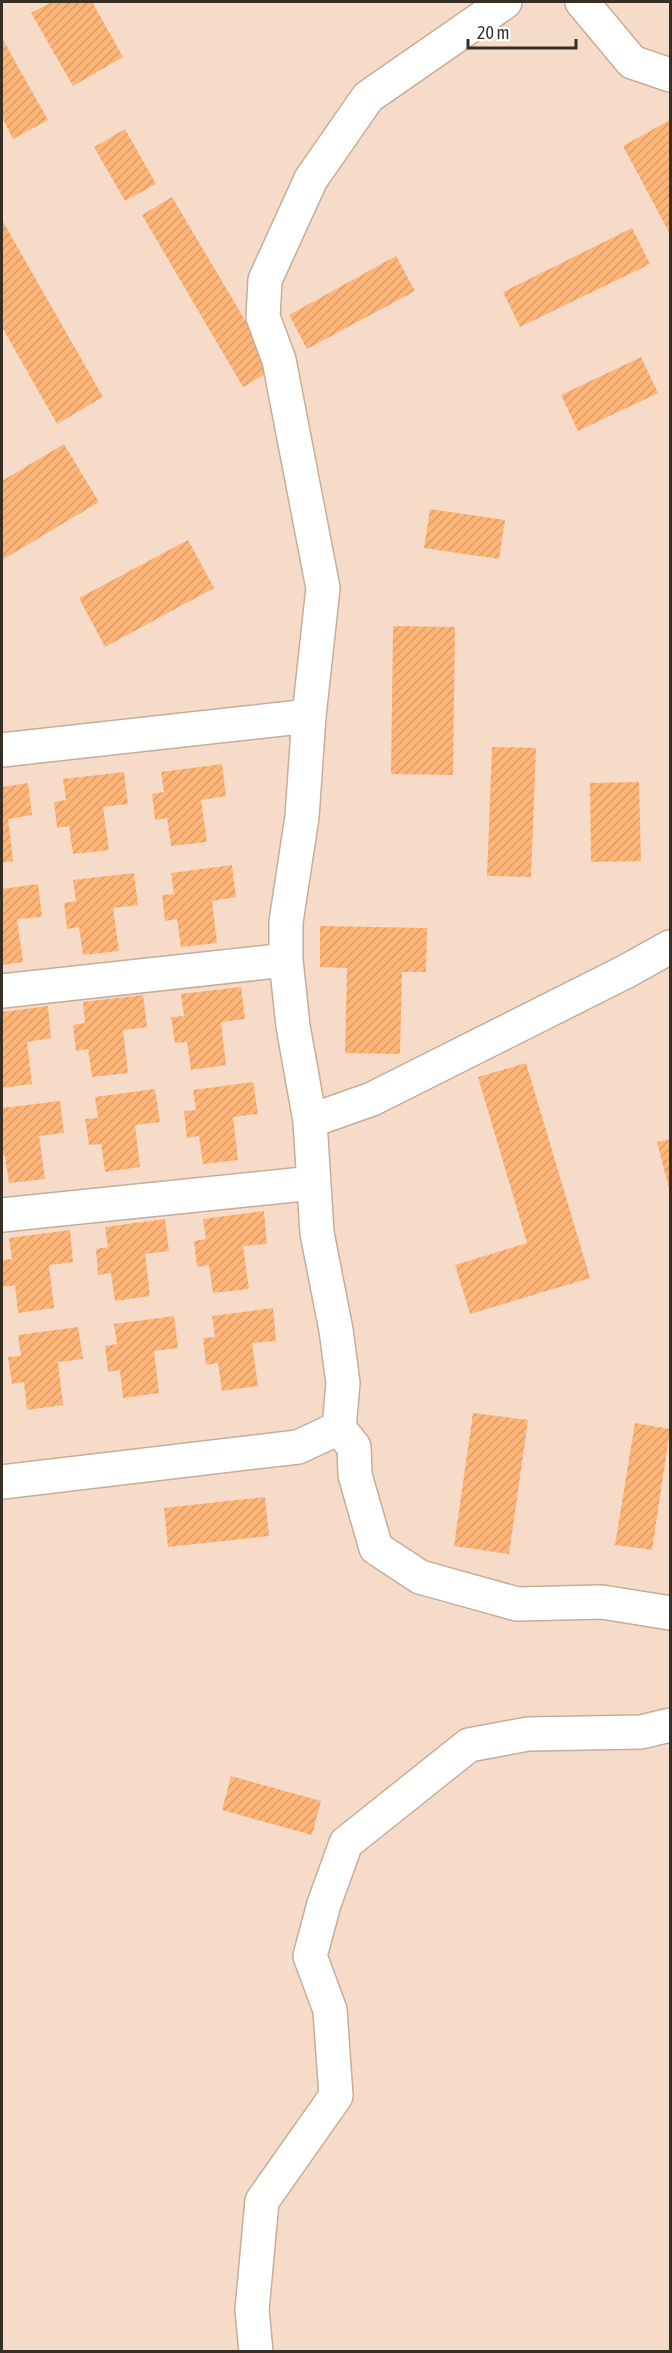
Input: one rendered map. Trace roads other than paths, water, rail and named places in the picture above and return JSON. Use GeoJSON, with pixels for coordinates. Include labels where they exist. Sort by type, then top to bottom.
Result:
{"type":"FeatureCollection","features":[{"type":"Feature","properties":{"kind":"street"},"geometry":{"type":"LineString","coordinates":[[505,2],[368,97],[310,179],[265,280],[263,316],[279,360],[323,588],[309,716],[302,817],[286,922],[286,960],[293,1026],[310,1121],[317,1233],[336,1330],[343,1383],[339,1428],[354,1447],[355,1475],[376,1548],[420,1577],[517,1604],[602,1602],[670,1613]]}},
{"type":"Feature","properties":{"kind":"street"},"geometry":{"type":"LineString","coordinates":[[582,2],[632,62],[670,75]]}},
{"type":"Feature","properties":{"kind":"street"},"geometry":{"type":"LineString","coordinates":[[2,750],[309,716]]}},
{"type":"Feature","properties":{"kind":"street"},"geometry":{"type":"LineString","coordinates":[[310,1121],[372,1099],[626,972],[670,947]]}},
{"type":"Feature","properties":{"kind":"street"},"geometry":{"type":"LineString","coordinates":[[2,991],[286,960]]}},
{"type":"Feature","properties":{"kind":"street"},"geometry":{"type":"LineString","coordinates":[[2,1215],[313,1183]]}},
{"type":"Feature","properties":{"kind":"street"},"geometry":{"type":"LineString","coordinates":[[2,1482],[298,1447],[339,1428]]}},
{"type":"Feature","properties":{"kind":"street"},"geometry":{"type":"LineString","coordinates":[[256,2352],[252,2310],[262,2201],[336,2096],[330,2010],[310,1956],[324,1904],[346,1843],[469,1745],[528,1734],[641,1732],[670,1725]]}}]}
